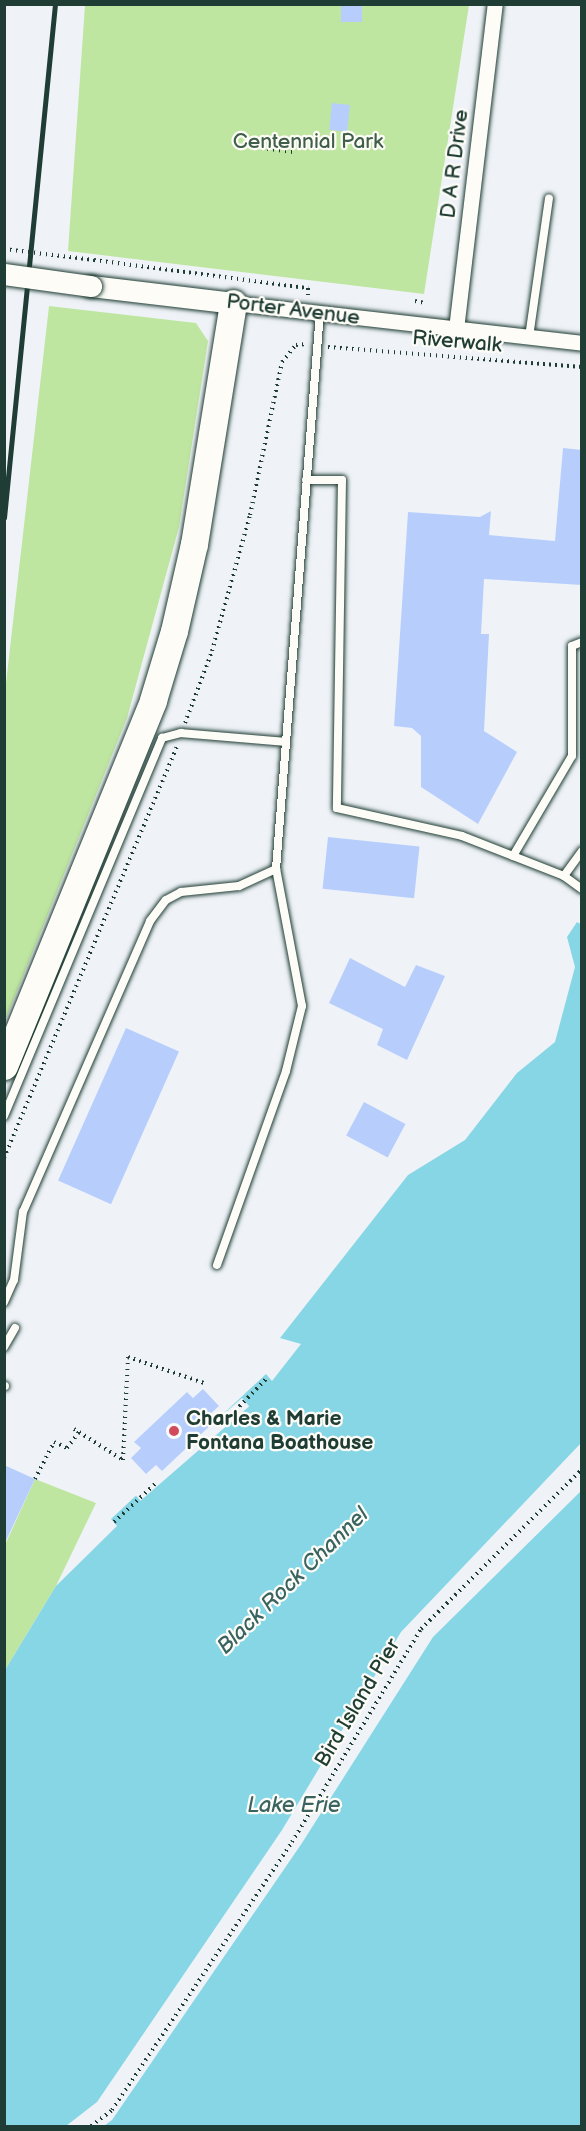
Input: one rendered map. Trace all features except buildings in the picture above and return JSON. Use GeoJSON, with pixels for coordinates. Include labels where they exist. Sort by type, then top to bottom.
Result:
{"type":"FeatureCollection","features":[{"type":"Feature","properties":{"kind":"highway"},"geometry":{"type":"LineString","coordinates":[[4,1066],[76,897],[168,651],[194,544],[233,303]]}},
{"type":"Feature","properties":{"kind":"street","name":"D A R Drive"},"geometry":{"type":"LineString","coordinates":[[456,328],[495,4]]}},
{"type":"Feature","properties":{"kind":"street","name":"Porter Avenue"},"geometry":{"type":"LineString","coordinates":[[4,274],[582,343]]}},
{"type":"Feature","properties":{"kind":"lane"},"geometry":{"type":"LineString","coordinates":[[529,337],[549,198]]}},
{"type":"Feature","properties":{"kind":"lane"},"geometry":{"type":"LineString","coordinates":[[217,1265],[286,1071],[302,1005],[276,869],[320,313]]}},
{"type":"Feature","properties":{"kind":"lane"},"geometry":{"type":"LineString","coordinates":[[306,480],[342,480],[337,808],[462,836],[564,876],[582,889]]}},
{"type":"Feature","properties":{"kind":"lane"},"geometry":{"type":"LineString","coordinates":[[513,856],[572,756],[572,646],[582,642]]}},
{"type":"Feature","properties":{"kind":"lane"},"geometry":{"type":"LineString","coordinates":[[4,1116],[162,738],[181,733],[286,742]]}},
{"type":"Feature","properties":{"kind":"lane"},"geometry":{"type":"LineString","coordinates":[[564,876],[582,851]]}},
{"type":"Feature","properties":{"kind":"lane"},"geometry":{"type":"LineString","coordinates":[[4,1302],[14,1280],[22,1212],[150,921],[165,900],[181,892],[239,886],[276,869]]}},
{"type":"Feature","properties":{"kind":"lane"},"geometry":{"type":"LineString","coordinates":[[4,1347],[15,1328]]}},
{"type":"Feature","properties":{"kind":"path"},"geometry":{"type":"LineString","coordinates":[[261,148],[295,152]]}},
{"type":"Feature","properties":{"kind":"path"},"geometry":{"type":"LineString","coordinates":[[4,249],[308,292]]}},
{"type":"Feature","properties":{"kind":"path"},"geometry":{"type":"LineString","coordinates":[[415,301],[425,303]]}},
{"type":"Feature","properties":{"kind":"path","name":"Riverwalk"},"geometry":{"type":"LineString","coordinates":[[329,347],[582,367]]}},
{"type":"Feature","properties":{"kind":"path"},"geometry":{"type":"LineString","coordinates":[[74,1429],[123,1460],[128,1357],[204,1383]]}},
{"type":"Feature","properties":{"kind":"path"},"geometry":{"type":"LineString","coordinates":[[231,1415],[268,1377]]}},
{"type":"Feature","properties":{"kind":"path"},"geometry":{"type":"LineString","coordinates":[[35,1479],[54,1442],[67,1448],[79,1432]]}},
{"type":"Feature","properties":{"kind":"path","name":"Bird Island Pier"},"geometry":{"type":"LineString","coordinates":[[91,2127],[112,2110],[292,1842],[421,1629],[582,1469]]}},
{"type":"Feature","properties":{"kind":"path"},"geometry":{"type":"LineString","coordinates":[[114,1522],[156,1483]]}},
{"type":"Feature","properties":{"kind":"green space","name":"Centennial Park"},"geometry":{"type":"Polygon","coordinates":[[[85,5],[469,5],[424,294],[68,251],[85,5]]]}},
{"type":"Feature","properties":{"kind":"green space"},"geometry":{"type":"Polygon","coordinates":[[[49,306],[196,323],[208,341],[179,527],[127,718],[5,1021],[5,692],[49,306]]]}},
{"type":"Feature","properties":{"kind":"green space"},"geometry":{"type":"Polygon","coordinates":[[[35,1479],[96,1503],[56,1586],[5,1670],[5,1545],[35,1479]]]}},
{"type":"Feature","properties":{"kind":"water","name":"Lake Erie"},"geometry":{"type":"Polygon","coordinates":[[[577,922],[582,925],[581,2126],[5,2126],[5,1670],[56,1586],[117,1526],[111,1519],[266,1374],[272,1381],[301,1344],[280,1338],[408,1175],[465,1140],[517,1073],[555,1042],[575,967],[567,937],[577,922]]]}},
{"type":"Feature","properties":{"kind":"pier"},"geometry":{"type":"Polygon","coordinates":[[[242,1398],[249,1406],[141,1501],[133,1492],[242,1398]]]}},
{"type":"Feature","properties":{"kind":"pier"},"geometry":{"type":"Polygon","coordinates":[[[581,1443],[581,1491],[433,1637],[302,1843],[112,2120],[104,2126],[66,2126],[97,2102],[282,1830],[401,1632],[581,1443]]]}},
{"type":"Feature","properties":{"kind":"railway"},"geometry":{"type":"LineString","coordinates":[[4,518],[55,4]]}},
{"type":"Feature","properties":{"kind":"place","name":"Charles & Marie Fontana Boathouse"},"geometry":{"type":"Point","coordinates":[174,1431]}},
{"type":"Feature","properties":{"kind":"water label","name":"Black Rock Channel"},"geometry":{"type":"Point","coordinates":[293,1581]}}]}
